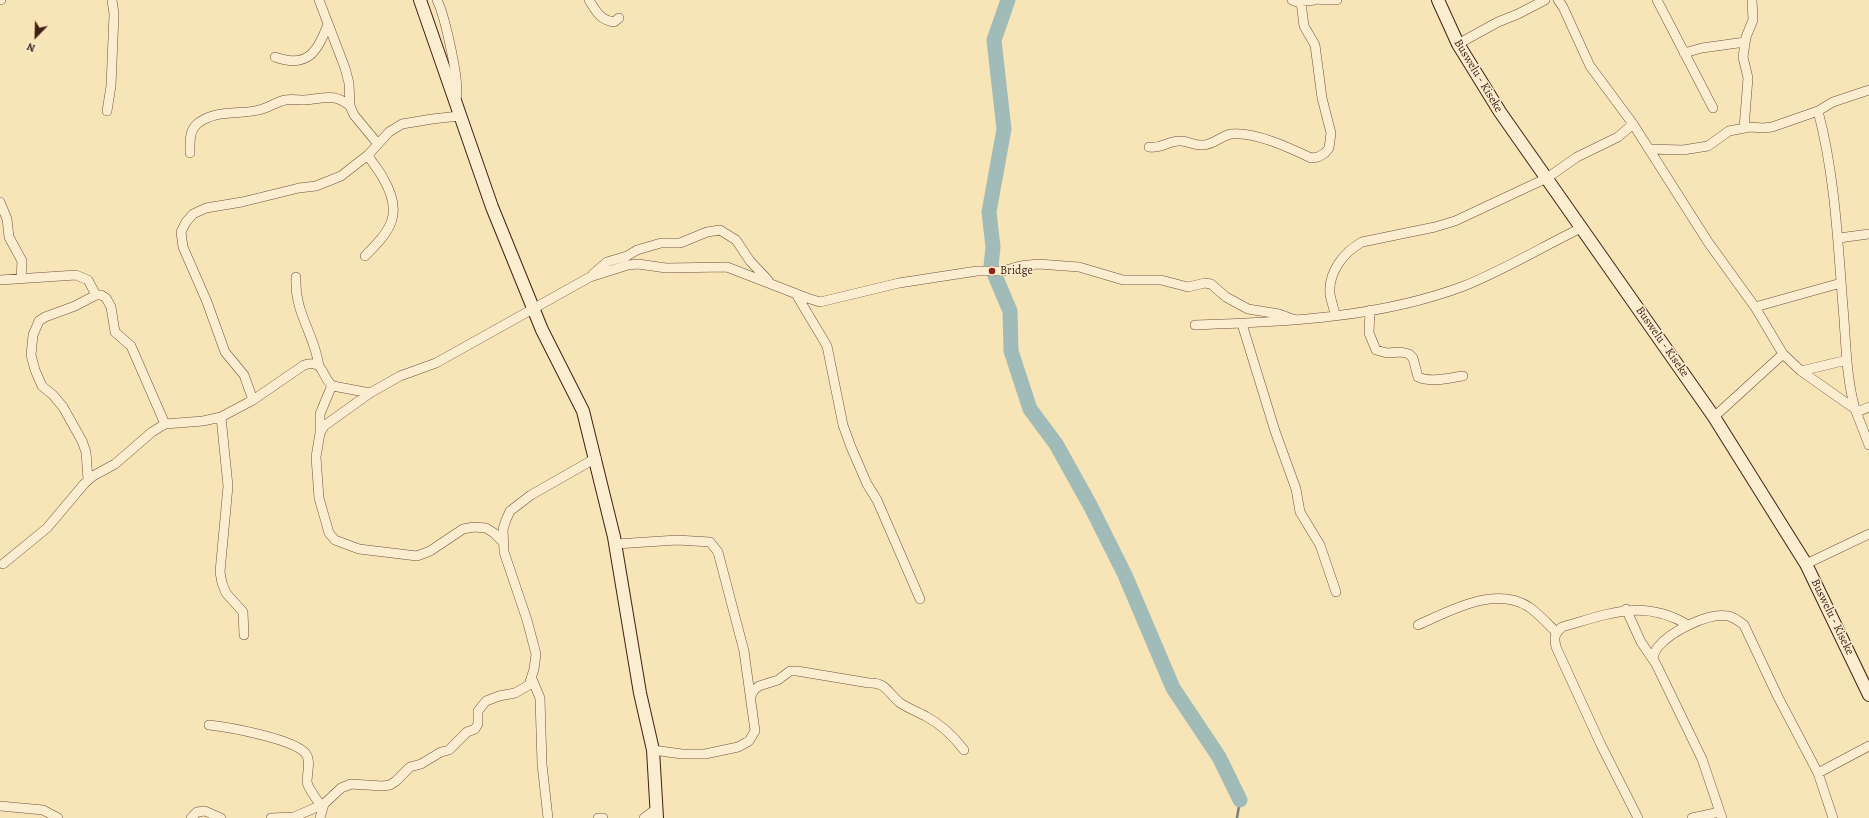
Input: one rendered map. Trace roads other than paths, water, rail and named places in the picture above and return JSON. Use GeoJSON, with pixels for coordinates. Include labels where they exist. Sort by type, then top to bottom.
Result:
{"type":"FeatureCollection","features":[{"type":"Feature","properties":{"kind":"street"},"geometry":{"type":"LineString","coordinates":[[107,111],[111,86],[114,14],[112,0]]}},
{"type":"Feature","properties":{"kind":"street"},"geometry":{"type":"LineString","coordinates":[[320,0],[350,83],[350,106],[354,115],[378,144]]}},
{"type":"Feature","properties":{"kind":"street"},"geometry":{"type":"LineString","coordinates":[[420,0],[454,102],[492,207],[548,343],[580,405],[596,458],[616,544],[640,693],[653,750],[656,813],[644,818]]}},
{"type":"Feature","properties":{"kind":"street"},"geometry":{"type":"LineString","coordinates":[[437,0],[447,34],[457,81],[458,98],[454,102]]}},
{"type":"Feature","properties":{"kind":"street"},"geometry":{"type":"LineString","coordinates":[[589,0],[599,16],[607,21],[614,22],[619,18]]}},
{"type":"Feature","properties":{"kind":"street"},"geometry":{"type":"LineString","coordinates":[[1149,147],[1163,147],[1177,141],[1201,146],[1208,145],[1229,134],[1239,133],[1255,136],[1311,158],[1318,157],[1325,153],[1330,148],[1331,133],[1322,98],[1315,45],[1304,26],[1297,1],[1315,0]]}},
{"type":"Feature","properties":{"kind":"street"},"geometry":{"type":"LineString","coordinates":[[1321,0],[1337,0]]}},
{"type":"Feature","properties":{"kind":"street","name":"Buswelu - Kiseke"},"geometry":{"type":"LineString","coordinates":[[1438,0],[1458,44],[1500,112],[1714,417],[1806,564],[1869,695]]}},
{"type":"Feature","properties":{"kind":"street"},"geometry":{"type":"LineString","coordinates":[[1458,44],[1498,22],[1518,14],[1545,0]]}},
{"type":"Feature","properties":{"kind":"street"},"geometry":{"type":"LineString","coordinates":[[1558,0],[1566,13],[1590,66],[1633,124],[1708,242],[1755,307],[1783,354],[1801,371],[1856,411]]}},
{"type":"Feature","properties":{"kind":"street"},"geometry":{"type":"LineString","coordinates":[[1657,0],[1712,108]]}},
{"type":"Feature","properties":{"kind":"street"},"geometry":{"type":"LineString","coordinates":[[1744,128],[1748,78],[1744,57],[1745,42],[1753,20],[1752,0]]}},
{"type":"Feature","properties":{"kind":"street"},"geometry":{"type":"LineString","coordinates":[[275,57],[286,61],[308,58],[320,46],[328,24]]}},
{"type":"Feature","properties":{"kind":"street"},"geometry":{"type":"LineString","coordinates":[[1684,53],[1702,48],[1745,42]]}},
{"type":"Feature","properties":{"kind":"street"},"geometry":{"type":"LineString","coordinates":[[1649,149],[1697,149],[1708,146],[1729,131],[1744,128],[1763,128],[1772,126],[1818,111],[1833,102],[1869,90]]}},
{"type":"Feature","properties":{"kind":"street"},"geometry":{"type":"LineString","coordinates":[[190,153],[191,136],[194,128],[198,123],[221,114],[259,110],[286,100],[311,100],[330,97],[337,97],[350,106]]}},
{"type":"Feature","properties":{"kind":"street"},"geometry":{"type":"LineString","coordinates":[[1818,111],[1826,142],[1839,238],[1841,282],[1851,396],[1869,445]]}},
{"type":"Feature","properties":{"kind":"street"},"geometry":{"type":"LineString","coordinates":[[253,400],[244,375],[225,352],[207,302],[183,247],[181,232],[186,222],[193,214],[206,208],[242,202],[299,188],[316,186],[341,176],[368,154],[389,132],[402,124],[459,116]]}},
{"type":"Feature","properties":{"kind":"street"},"geometry":{"type":"LineString","coordinates":[[1335,315],[1330,293],[1330,285],[1336,266],[1352,248],[1362,242],[1435,227],[1455,221],[1547,178],[1577,157],[1618,137],[1633,124]]}},
{"type":"Feature","properties":{"kind":"street"},"geometry":{"type":"LineString","coordinates":[[365,256],[388,230],[393,221],[393,212],[388,188],[368,154]]}},
{"type":"Feature","properties":{"kind":"street"},"geometry":{"type":"LineString","coordinates":[[0,202],[7,220],[9,237],[22,261],[21,278]]}},
{"type":"Feature","properties":{"kind":"street"},"geometry":{"type":"LineString","coordinates":[[1195,325],[1242,324],[1295,320],[1370,310],[1418,301],[1465,286],[1581,228]]}},
{"type":"Feature","properties":{"kind":"street"},"geometry":{"type":"LineString","coordinates":[[320,433],[330,421],[370,393],[400,376],[436,363],[590,277],[607,262],[627,256],[638,250],[661,244],[680,243],[707,232],[720,230],[736,240],[750,261],[774,285]]}},
{"type":"Feature","properties":{"kind":"street"},"geometry":{"type":"LineString","coordinates":[[1839,238],[1869,234]]}},
{"type":"Feature","properties":{"kind":"street"},"geometry":{"type":"LineString","coordinates":[[590,277],[628,265],[638,264],[666,268],[727,267],[820,302],[899,283],[977,271],[1003,271],[1020,266],[1038,264],[1062,265],[1079,267],[1123,280],[1161,280],[1188,287],[1205,283],[1211,284],[1226,297],[1248,309],[1279,314],[1295,320]]}},
{"type":"Feature","properties":{"kind":"street"},"geometry":{"type":"LineString","coordinates":[[0,280],[76,275],[88,280],[96,295]]}},
{"type":"Feature","properties":{"kind":"street"},"geometry":{"type":"LineString","coordinates":[[296,277],[295,292],[298,307],[311,334],[319,366],[332,385],[370,393]]}},
{"type":"Feature","properties":{"kind":"street"},"geometry":{"type":"LineString","coordinates":[[1755,307],[1841,282]]}},
{"type":"Feature","properties":{"kind":"street"},"geometry":{"type":"LineString","coordinates":[[796,294],[826,346],[843,425],[851,447],[867,484],[877,500],[920,599]]}},
{"type":"Feature","properties":{"kind":"street"},"geometry":{"type":"LineString","coordinates":[[88,480],[86,452],[82,441],[63,407],[53,394],[42,386],[35,370],[31,354],[33,335],[39,321],[45,317],[75,306],[96,295],[101,295],[106,298],[110,307],[115,332],[131,346],[165,424]]}},
{"type":"Feature","properties":{"kind":"street"},"geometry":{"type":"LineString","coordinates":[[1370,310],[1369,333],[1376,350],[1387,353],[1401,352],[1409,354],[1413,358],[1418,377],[1423,379],[1430,380],[1463,376]]}},
{"type":"Feature","properties":{"kind":"street"},"geometry":{"type":"LineString","coordinates":[[1242,324],[1275,431],[1296,489],[1300,512],[1320,545],[1336,592]]}},
{"type":"Feature","properties":{"kind":"street"},"geometry":{"type":"LineString","coordinates":[[1714,417],[1783,354]]}},
{"type":"Feature","properties":{"kind":"street"},"geometry":{"type":"LineString","coordinates":[[1801,371],[1847,360]]}},
{"type":"Feature","properties":{"kind":"street"},"geometry":{"type":"LineString","coordinates":[[3,564],[47,528],[88,480],[116,464],[152,432],[165,424],[204,421],[221,417],[253,400],[304,365],[312,363],[319,366]]}},
{"type":"Feature","properties":{"kind":"street"},"geometry":{"type":"LineString","coordinates":[[332,385],[320,414],[320,433],[316,457],[319,498],[329,533],[335,540],[359,549],[417,556],[430,551],[463,529],[474,527],[486,528],[494,533],[504,543]]}},
{"type":"Feature","properties":{"kind":"street"},"geometry":{"type":"LineString","coordinates":[[1856,411],[1869,406]]}},
{"type":"Feature","properties":{"kind":"street"},"geometry":{"type":"LineString","coordinates":[[221,417],[228,486],[220,572],[226,593],[243,612],[244,635]]}},
{"type":"Feature","properties":{"kind":"street"},"geometry":{"type":"LineString","coordinates":[[271,818],[294,817],[322,805],[328,798],[346,786],[356,784],[382,786],[396,781],[410,767],[421,764],[441,752],[449,750],[467,732],[477,726],[478,711],[481,705],[499,696],[524,690],[532,679],[536,654],[533,639],[504,552],[503,529],[510,511],[531,495],[596,458]]}},
{"type":"Feature","properties":{"kind":"street"},"geometry":{"type":"LineString","coordinates":[[1806,564],[1869,534]]}},
{"type":"Feature","properties":{"kind":"street"},"geometry":{"type":"LineString","coordinates":[[616,544],[677,540],[707,541],[716,547],[744,651],[755,732],[749,741],[738,747],[705,754],[682,754],[653,750]]}},
{"type":"Feature","properties":{"kind":"street"},"geometry":{"type":"LineString","coordinates":[[1418,625],[1470,602],[1491,599],[1512,601],[1527,606],[1556,632]]}},
{"type":"Feature","properties":{"kind":"street"},"geometry":{"type":"LineString","coordinates":[[1626,609],[1641,642],[1653,658],[1702,759],[1721,815],[1692,818]]}},
{"type":"Feature","properties":{"kind":"street"},"geometry":{"type":"LineString","coordinates":[[1638,818],[1601,745],[1556,647],[1554,639],[1556,632],[1562,627],[1626,609],[1664,613],[1688,625]]}},
{"type":"Feature","properties":{"kind":"street"},"geometry":{"type":"LineString","coordinates":[[1653,658],[1657,648],[1666,639],[1688,625],[1708,617],[1727,616],[1737,619],[1744,625],[1778,697],[1818,773],[1832,818]]}},
{"type":"Feature","properties":{"kind":"street"},"geometry":{"type":"LineString","coordinates":[[751,696],[754,690],[759,686],[778,680],[790,671],[876,683],[884,686],[900,703],[929,718],[943,728],[964,750]]}},
{"type":"Feature","properties":{"kind":"street"},"geometry":{"type":"LineString","coordinates":[[532,679],[540,698],[542,764],[548,818]]}},
{"type":"Feature","properties":{"kind":"street"},"geometry":{"type":"LineString","coordinates":[[209,726],[221,726],[267,736],[291,744],[304,752],[308,762],[308,785],[322,805],[320,818]]}},
{"type":"Feature","properties":{"kind":"street"},"geometry":{"type":"LineString","coordinates":[[1818,773],[1869,746]]}},
{"type":"Feature","properties":{"kind":"street"},"geometry":{"type":"LineString","coordinates":[[0,806],[43,810],[58,818]]}},
{"type":"Feature","properties":{"kind":"street"},"geometry":{"type":"LineString","coordinates":[[191,818],[197,812],[205,811],[221,818]]}},
{"type":"Feature","properties":{"kind":"street"},"geometry":{"type":"LineString","coordinates":[[598,818],[603,818]]}},
{"type":"Feature","properties":{"kind":"waterway"},"geometry":{"type":"LineString","coordinates":[[1008,0],[994,40],[1004,129],[989,212],[993,247],[991,266],[1010,311],[1011,351],[1030,409],[1056,444],[1090,505],[1125,575],[1173,688],[1219,757],[1240,800]]}},
{"type":"Feature","properties":{"kind":"waterway"},"geometry":{"type":"LineString","coordinates":[[1237,818],[1240,800]]}},
{"type":"Feature","properties":{"kind":"place","name":"Bridge"},"geometry":{"type":"Point","coordinates":[992,271]}}]}
